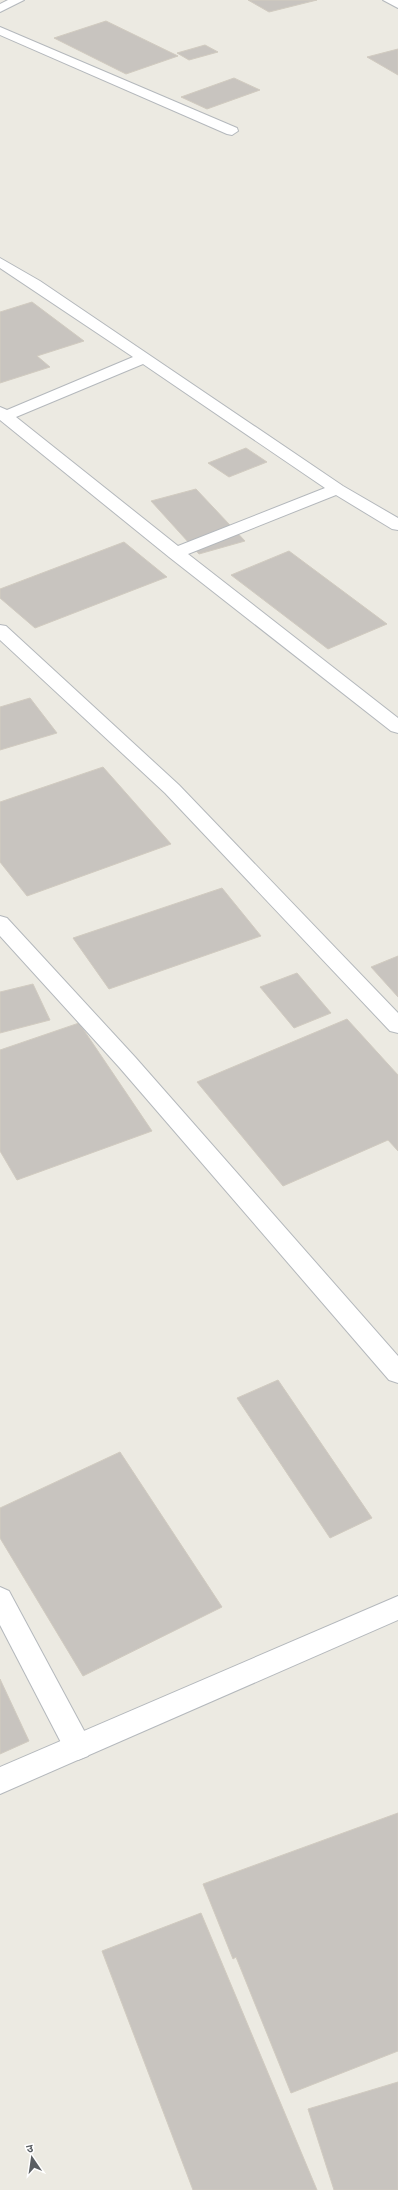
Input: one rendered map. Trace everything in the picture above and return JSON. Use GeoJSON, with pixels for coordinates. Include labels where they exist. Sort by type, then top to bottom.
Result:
{"type":"FeatureCollection","features":[{"type":"Feature","properties":{"kind":"street"},"geometry":{"type":"LineString","coordinates":[[0,8],[15,0]]}},
{"type":"Feature","properties":{"kind":"street"},"geometry":{"type":"LineString","coordinates":[[389,0],[398,4]]}},
{"type":"Feature","properties":{"kind":"street"},"geometry":{"type":"LineString","coordinates":[[0,31],[232,131]]}},
{"type":"Feature","properties":{"kind":"street"},"geometry":{"type":"LineString","coordinates":[[0,262],[145,358],[337,489],[398,525]]}},
{"type":"Feature","properties":{"kind":"street"},"geometry":{"type":"LineString","coordinates":[[145,358],[2,414],[175,553],[398,728]]}},
{"type":"Feature","properties":{"kind":"street"},"geometry":{"type":"LineString","coordinates":[[175,553],[337,489]]}},
{"type":"Feature","properties":{"kind":"street"},"geometry":{"type":"LineString","coordinates":[[0,630],[172,789],[398,1026]]}},
{"type":"Feature","properties":{"kind":"street"},"geometry":{"type":"LineString","coordinates":[[0,923],[126,1062],[398,1373]]}},
{"type":"Feature","properties":{"kind":"street"},"geometry":{"type":"LineString","coordinates":[[0,1599],[78,1747]]}},
{"type":"Feature","properties":{"kind":"street"},"geometry":{"type":"LineString","coordinates":[[0,1781],[398,1608]]}},
{"type":"Feature","properties":{"kind":"building"},"geometry":{"type":"Polygon","coordinates":[[[248,0],[317,0],[269,12],[248,0]]]}},
{"type":"Feature","properties":{"kind":"building"},"geometry":{"type":"Polygon","coordinates":[[[106,21],[178,56],[126,74],[54,38],[106,21]]]}},
{"type":"Feature","properties":{"kind":"building"},"geometry":{"type":"Polygon","coordinates":[[[205,45],[218,52],[189,60],[177,53],[205,45]]]}},
{"type":"Feature","properties":{"kind":"building"},"geometry":{"type":"Polygon","coordinates":[[[398,49],[398,75],[367,57],[398,49]]]}},
{"type":"Feature","properties":{"kind":"building"},"geometry":{"type":"Polygon","coordinates":[[[234,78],[260,90],[207,109],[181,97],[234,78]]]}},
{"type":"Feature","properties":{"kind":"building"},"geometry":{"type":"Polygon","coordinates":[[[32,302],[84,341],[37,356],[50,367],[0,383],[0,312],[32,302]]]}},
{"type":"Feature","properties":{"kind":"building"},"geometry":{"type":"Polygon","coordinates":[[[246,448],[267,462],[229,477],[208,463],[246,448]]]}},
{"type":"Feature","properties":{"kind":"building"},"geometry":{"type":"Polygon","coordinates":[[[196,489],[245,541],[199,554],[151,501],[196,489]]]}},
{"type":"Feature","properties":{"kind":"building"},"geometry":{"type":"Polygon","coordinates":[[[124,542],[167,577],[35,628],[0,598],[0,589],[124,542]]]}},
{"type":"Feature","properties":{"kind":"building"},"geometry":{"type":"Polygon","coordinates":[[[289,551],[387,624],[328,649],[231,575],[289,551]]]}},
{"type":"Feature","properties":{"kind":"building"},"geometry":{"type":"Polygon","coordinates":[[[30,698],[57,733],[0,750],[0,707],[30,698]]]}},
{"type":"Feature","properties":{"kind":"building"},"geometry":{"type":"Polygon","coordinates":[[[103,767],[171,844],[27,896],[0,862],[0,802],[103,767]]]}},
{"type":"Feature","properties":{"kind":"building"},"geometry":{"type":"Polygon","coordinates":[[[222,888],[261,936],[109,989],[73,938],[222,888]]]}},
{"type":"Feature","properties":{"kind":"building"},"geometry":{"type":"Polygon","coordinates":[[[398,956],[398,997],[371,967],[398,956]]]}},
{"type":"Feature","properties":{"kind":"building"},"geometry":{"type":"Polygon","coordinates":[[[297,973],[331,1013],[294,1028],[260,987],[297,973]]]}},
{"type":"Feature","properties":{"kind":"building"},"geometry":{"type":"Polygon","coordinates":[[[33,984],[50,1020],[0,1033],[0,992],[33,984]]]}},
{"type":"Feature","properties":{"kind":"building"},"geometry":{"type":"Polygon","coordinates":[[[347,1019],[398,1075],[398,1151],[388,1140],[283,1186],[197,1082],[347,1019]]]}},
{"type":"Feature","properties":{"kind":"building"},"geometry":{"type":"Polygon","coordinates":[[[79,1023],[152,1131],[17,1180],[0,1151],[0,1050],[79,1023]]]}},
{"type":"Feature","properties":{"kind":"building"},"geometry":{"type":"Polygon","coordinates":[[[278,1380],[372,1518],[330,1538],[237,1398],[278,1380]]]}},
{"type":"Feature","properties":{"kind":"building"},"geometry":{"type":"Polygon","coordinates":[[[120,1452],[222,1607],[83,1676],[0,1538],[0,1508],[120,1452]]]}},
{"type":"Feature","properties":{"kind":"building"},"geometry":{"type":"Polygon","coordinates":[[[0,1679],[29,1741],[0,1754],[0,1679]]]}},
{"type":"Feature","properties":{"kind":"building"},"geometry":{"type":"Polygon","coordinates":[[[398,1813],[398,2051],[291,2093],[236,1957],[233,1959],[203,1884],[398,1813]]]}},
{"type":"Feature","properties":{"kind":"building"},"geometry":{"type":"Polygon","coordinates":[[[201,1913],[317,2190],[193,2190],[102,1951],[201,1913]]]}},
{"type":"Feature","properties":{"kind":"building"},"geometry":{"type":"Polygon","coordinates":[[[398,2082],[398,2190],[334,2190],[308,2109],[398,2082]]]}}]}
